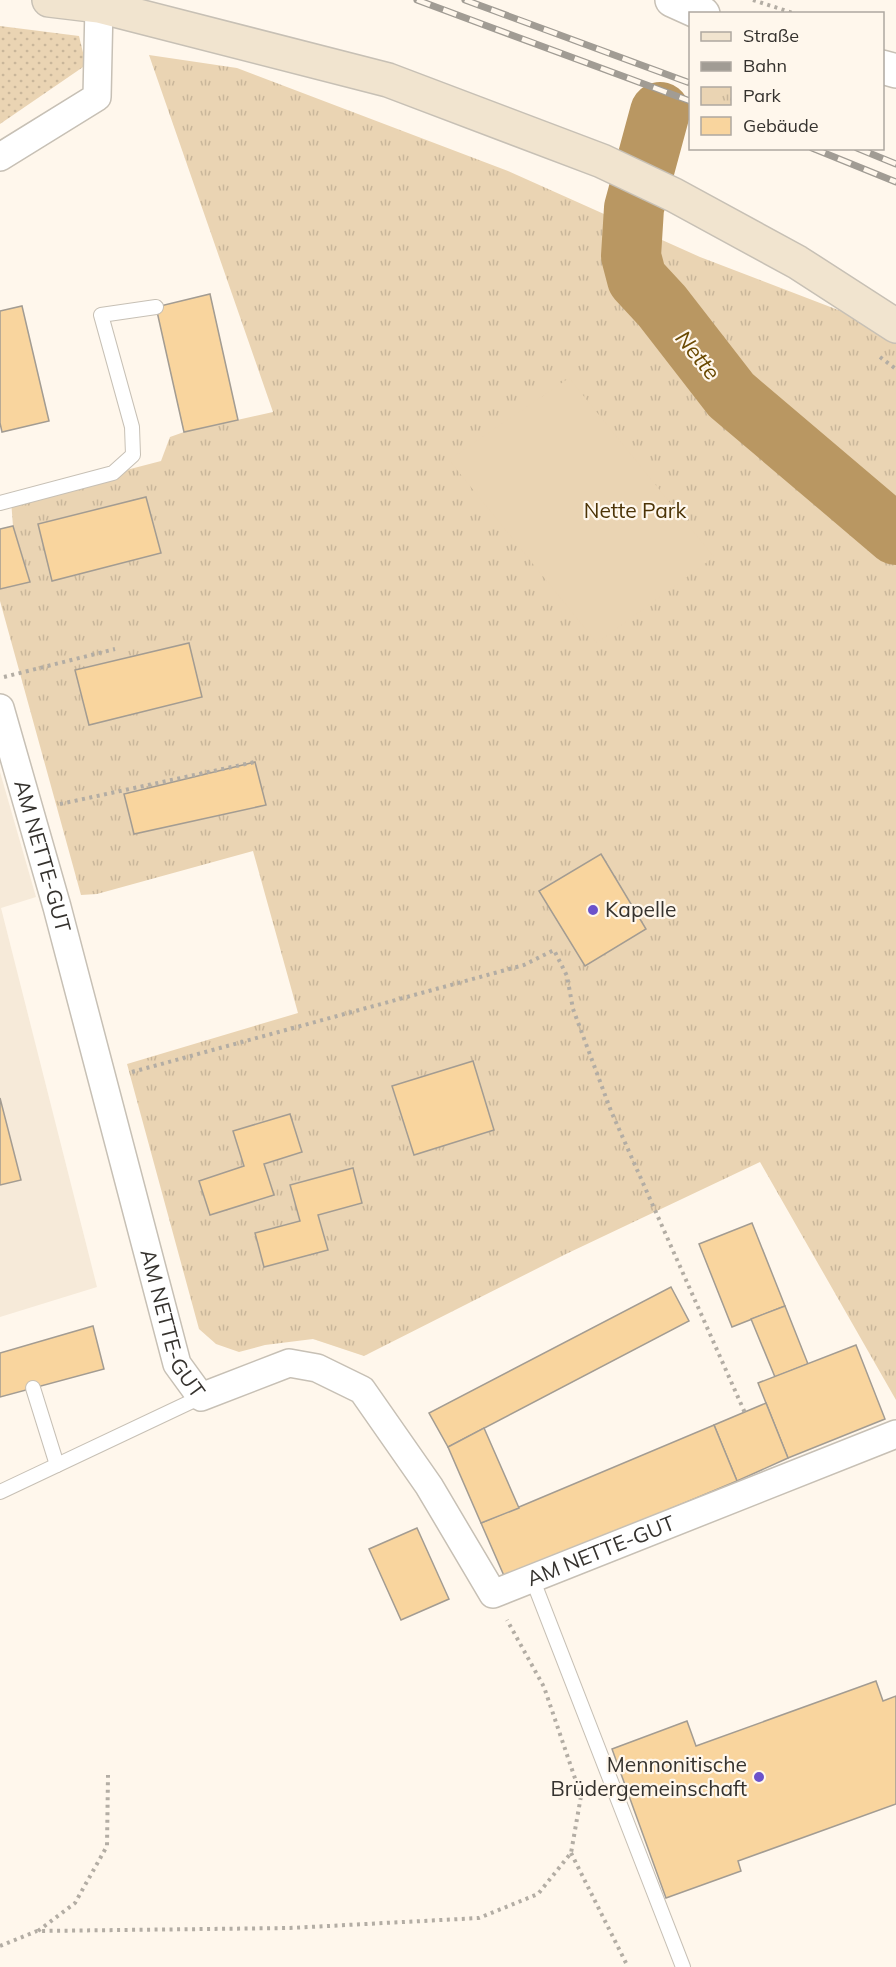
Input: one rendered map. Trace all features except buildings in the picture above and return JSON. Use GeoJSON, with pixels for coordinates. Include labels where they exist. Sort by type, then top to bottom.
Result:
{"type":"FeatureCollection","features":[{"type":"Feature","properties":{"kind":"main road"},"geometry":{"type":"LineString","coordinates":[[50,0],[99,6],[388,80],[603,161],[674,195],[797,262],[896,326]]}},
{"type":"Feature","properties":{"kind":"street"},"geometry":{"type":"LineString","coordinates":[[672,0],[699,12]]}},
{"type":"Feature","properties":{"kind":"street"},"geometry":{"type":"LineString","coordinates":[[0,158],[97,98],[99,6]]}},
{"type":"Feature","properties":{"kind":"street","name":"AM NETTE-GUT"},"geometry":{"type":"LineString","coordinates":[[0,708],[103,1081],[177,1364],[201,1397],[289,1363],[317,1368],[362,1390],[429,1486],[493,1594],[896,1434]]}},
{"type":"Feature","properties":{"kind":"lane"},"geometry":{"type":"LineString","coordinates":[[0,502],[113,473],[133,455],[132,427],[101,315],[156,307]]}},
{"type":"Feature","properties":{"kind":"lane"},"geometry":{"type":"LineString","coordinates":[[33,1388],[57,1465]]}},
{"type":"Feature","properties":{"kind":"lane"},"geometry":{"type":"LineString","coordinates":[[0,1492],[201,1397]]}},
{"type":"Feature","properties":{"kind":"lane"},"geometry":{"type":"LineString","coordinates":[[532,1578],[683,1967]]}},
{"type":"Feature","properties":{"kind":"path"},"geometry":{"type":"LineString","coordinates":[[753,0],[790,12]]}},
{"type":"Feature","properties":{"kind":"path"},"geometry":{"type":"LineString","coordinates":[[0,678],[115,649]]}},
{"type":"Feature","properties":{"kind":"path"},"geometry":{"type":"LineString","coordinates":[[30,811],[255,762]]}},
{"type":"Feature","properties":{"kind":"path"},"geometry":{"type":"LineString","coordinates":[[103,1081],[524,965],[554,950],[567,976],[573,1009],[610,1111],[745,1413]]}},
{"type":"Feature","properties":{"kind":"path"},"geometry":{"type":"LineString","coordinates":[[37,1931],[290,1928],[478,1918],[538,1894],[571,1853],[581,1796],[544,1687],[493,1594]]}},
{"type":"Feature","properties":{"kind":"path"},"geometry":{"type":"LineString","coordinates":[[0,1946],[37,1931],[75,1903],[107,1846],[108,1775]]}},
{"type":"Feature","properties":{"kind":"path"},"geometry":{"type":"LineString","coordinates":[[571,1853],[628,1967]]}},
{"type":"Feature","properties":{"kind":"shaded area"},"geometry":{"type":"Polygon","coordinates":[[[0,772],[36,897],[1,908],[97,1287],[0,1317],[0,772]]]}},
{"type":"Feature","properties":{"kind":"green space"},"geometry":{"type":"Polygon","coordinates":[[[0,26],[79,36],[86,65],[0,124],[0,26]]]}},
{"type":"Feature","properties":{"kind":"green space","name":"Nette Park"},"geometry":{"type":"Polygon","coordinates":[[[149,55],[237,68],[508,171],[700,257],[880,326],[896,337],[896,1400],[760,1162],[566,1254],[364,1356],[313,1339],[265,1345],[239,1352],[216,1344],[199,1329],[127,1064],[298,1013],[253,851],[97,894],[81,895],[0,601],[0,589],[30,581],[13,526],[11,500],[161,461],[170,437],[273,412],[149,55]]]}},
{"type":"Feature","properties":{"kind":"green space","name":"Nette Park"},"geometry":{"type":"Polygon","coordinates":[[[569,378],[714,557],[597,643],[449,460],[569,378]]]}},
{"type":"Feature","properties":{"kind":"waterway","name":"Nette"},"geometry":{"type":"LineString","coordinates":[[660,112],[634,208],[631,256],[637,279],[662,306],[731,395],[896,535]]}},
{"type":"Feature","properties":{"kind":"railway"},"geometry":{"type":"LineString","coordinates":[[417,0],[689,101]]}},
{"type":"Feature","properties":{"kind":"railway"},"geometry":{"type":"LineString","coordinates":[[465,0],[689,83]]}},
{"type":"Feature","properties":{"kind":"railway"},"geometry":{"type":"LineString","coordinates":[[817,150],[896,182]]}},
{"type":"Feature","properties":{"kind":"railway"},"geometry":{"type":"LineString","coordinates":[[862,150],[896,164]]}},
{"type":"Feature","properties":{"kind":"place","name":"Kapelle"},"geometry":{"type":"Point","coordinates":[593,910]}},
{"type":"Feature","properties":{"kind":"place","name":"Mennonitische Brüdergemeinschaft"},"geometry":{"type":"Point","coordinates":[759,1777]}}]}
